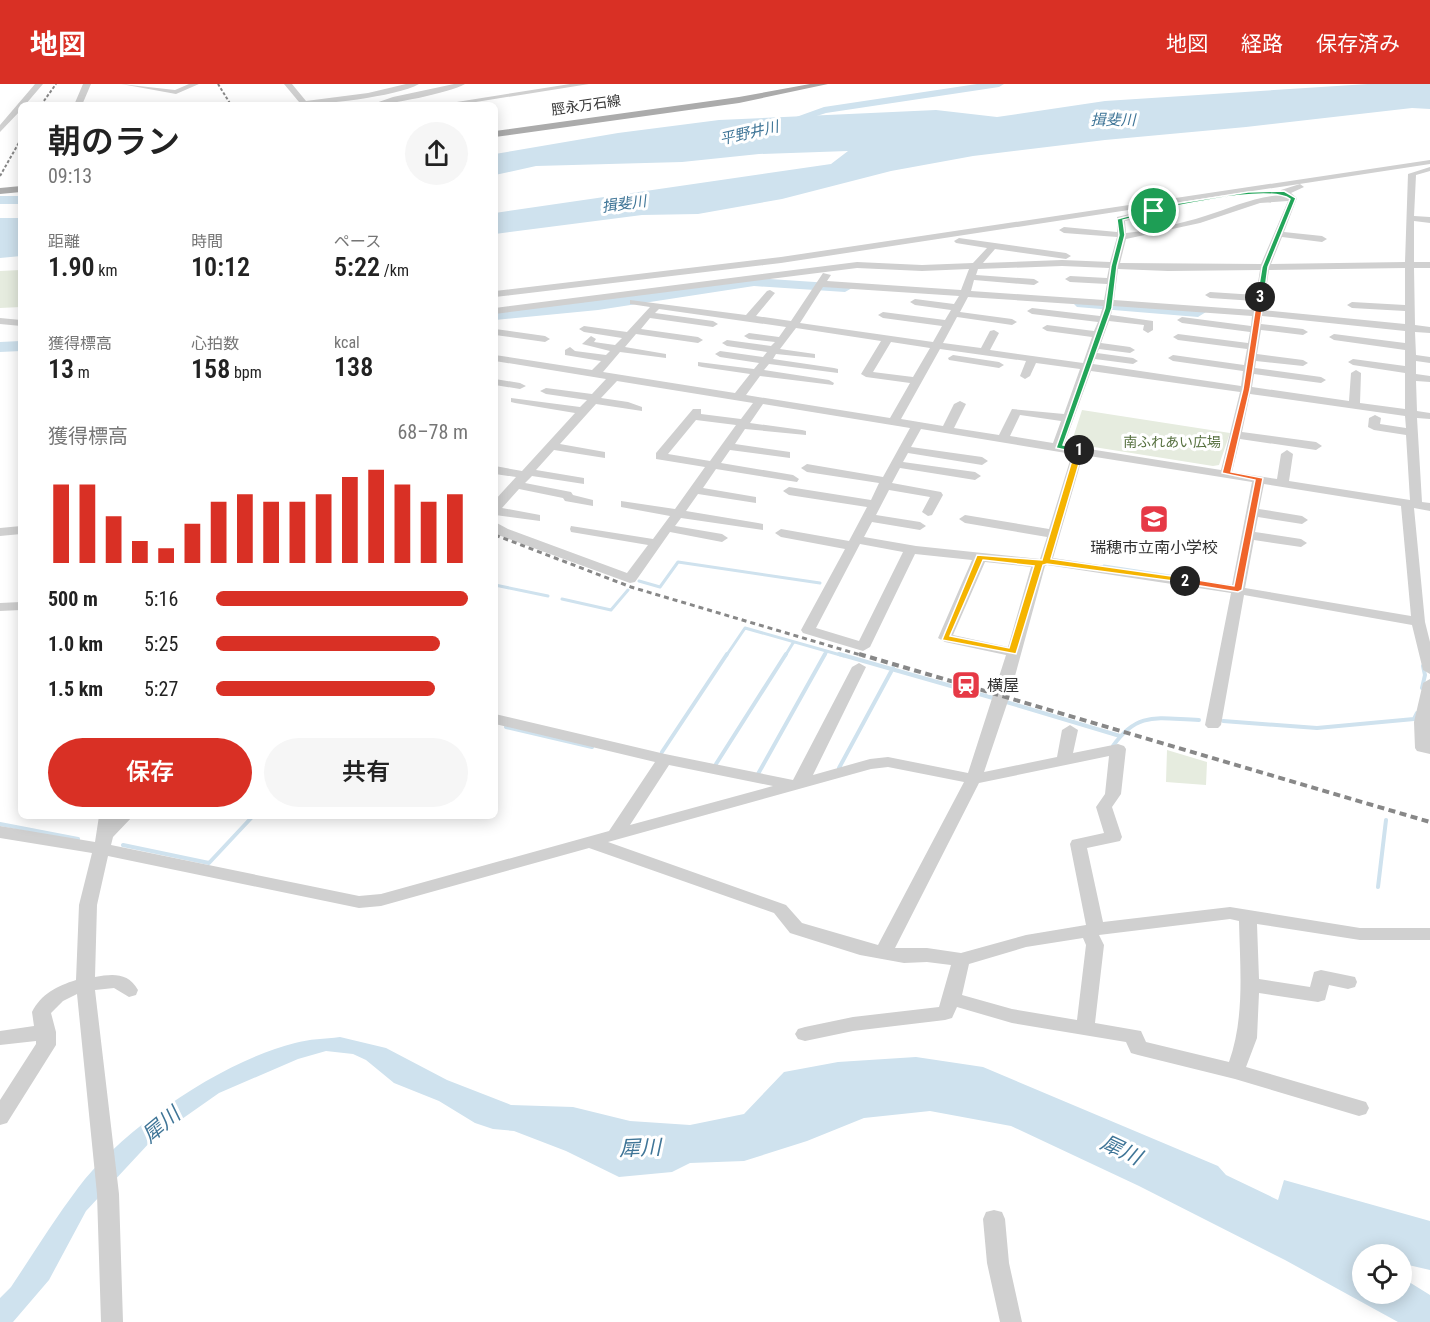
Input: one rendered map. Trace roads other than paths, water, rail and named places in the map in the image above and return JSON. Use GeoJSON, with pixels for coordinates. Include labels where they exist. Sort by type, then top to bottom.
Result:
{"type":"FeatureCollection","features":[{"type":"Feature","properties":{"kind":"main road","name":"脛永万石線"},"geometry":{"type":"LineString","coordinates":[[498,134],[739,100],[824,84]]}},
{"type":"Feature","properties":{"kind":"main road"},"geometry":{"type":"LineString","coordinates":[[0,190],[18,189]]}},
{"type":"Feature","properties":{"kind":"street"},"geometry":{"type":"LineString","coordinates":[[23,102],[39,84]]}},
{"type":"Feature","properties":{"kind":"street"},"geometry":{"type":"LineString","coordinates":[[79,102],[87,84]]}},
{"type":"Feature","properties":{"kind":"street"},"geometry":{"type":"LineString","coordinates":[[124,84],[176,92],[195,84]]}},
{"type":"Feature","properties":{"kind":"street"},"geometry":{"type":"LineString","coordinates":[[288,84],[299,102]]}},
{"type":"Feature","properties":{"kind":"street"},"geometry":{"type":"LineString","coordinates":[[372,94],[379,84]]}},
{"type":"Feature","properties":{"kind":"street"},"geometry":{"type":"LineString","coordinates":[[314,102],[372,94],[415,84]]}},
{"type":"Feature","properties":{"kind":"street"},"geometry":{"type":"LineString","coordinates":[[380,102],[389,98],[440,91],[460,84]]}},
{"type":"Feature","properties":{"kind":"street"},"geometry":{"type":"LineString","coordinates":[[462,102],[585,84]]}},
{"type":"Feature","properties":{"kind":"street"},"geometry":{"type":"LineString","coordinates":[[372,94],[412,102]]}},
{"type":"Feature","properties":{"kind":"street"},"geometry":{"type":"LineString","coordinates":[[0,130],[18,108]]}},
{"type":"Feature","properties":{"kind":"street"},"geometry":{"type":"LineString","coordinates":[[0,117],[9,118]]}},
{"type":"Feature","properties":{"kind":"street"},"geometry":{"type":"LineString","coordinates":[[498,294],[620,281],[887,245],[1430,162]]}},
{"type":"Feature","properties":{"kind":"street"},"geometry":{"type":"LineString","coordinates":[[887,245],[959,241],[1248,193],[1430,168]]}},
{"type":"Feature","properties":{"kind":"street"},"geometry":{"type":"LineString","coordinates":[[1383,174],[1412,174],[1430,168]]}},
{"type":"Feature","properties":{"kind":"street"},"geometry":{"type":"LineString","coordinates":[[1412,174],[1409,218],[1412,503],[1422,616],[1430,670]]}},
{"type":"Feature","properties":{"kind":"street"},"geometry":{"type":"LineString","coordinates":[[1248,193],[1284,192],[1306,185]]}},
{"type":"Feature","properties":{"kind":"street"},"geometry":{"type":"LineString","coordinates":[[1284,192],[1293,198]]}},
{"type":"Feature","properties":{"kind":"street"},"geometry":{"type":"LineString","coordinates":[[1183,199],[1228,197]]}},
{"type":"Feature","properties":{"kind":"street"},"geometry":{"type":"LineString","coordinates":[[1226,473],[1237,435],[1246,389],[1265,267],[1293,198]]}},
{"type":"Feature","properties":{"kind":"street"},"geometry":{"type":"LineString","coordinates":[[1064,230],[1122,236],[1176,227],[1235,209],[1255,199],[1293,198]]}},
{"type":"Feature","properties":{"kind":"street"},"geometry":{"type":"LineString","coordinates":[[1058,446],[1107,312],[1111,281],[1122,236],[1120,219],[1161,207]]}},
{"type":"Feature","properties":{"kind":"street"},"geometry":{"type":"LineString","coordinates":[[1409,218],[1430,220]]}},
{"type":"Feature","properties":{"kind":"street"},"geometry":{"type":"LineString","coordinates":[[1278,234],[1322,239]]}},
{"type":"Feature","properties":{"kind":"street"},"geometry":{"type":"LineString","coordinates":[[959,241],[1079,258],[1082,264]]}},
{"type":"Feature","properties":{"kind":"street"},"geometry":{"type":"LineString","coordinates":[[894,421],[957,309],[972,272],[993,246]]}},
{"type":"Feature","properties":{"kind":"street"},"geometry":{"type":"LineString","coordinates":[[972,272],[1082,264],[1207,272],[1319,262],[1430,265]]}},
{"type":"Feature","properties":{"kind":"street"},"geometry":{"type":"LineString","coordinates":[[498,311],[857,265],[972,272],[1034,282]]}},
{"type":"Feature","properties":{"kind":"street"},"geometry":{"type":"LineString","coordinates":[[738,397],[822,284],[826,277],[825,269]]}},
{"type":"Feature","properties":{"kind":"street"},"geometry":{"type":"LineString","coordinates":[[1070,279],[1111,281]]}},
{"type":"Feature","properties":{"kind":"street"},"geometry":{"type":"LineString","coordinates":[[822,284],[964,293],[1107,312],[1149,323],[1148,330]]}},
{"type":"Feature","properties":{"kind":"street"},"geometry":{"type":"LineString","coordinates":[[749,318],[770,293]]}},
{"type":"Feature","properties":{"kind":"street"},"geometry":{"type":"LineString","coordinates":[[1210,295],[1260,298]]}},
{"type":"Feature","properties":{"kind":"street"},"geometry":{"type":"LineString","coordinates":[[634,302],[696,306],[749,318],[888,338],[999,365]]}},
{"type":"Feature","properties":{"kind":"street"},"geometry":{"type":"LineString","coordinates":[[915,302],[1012,322]]}},
{"type":"Feature","properties":{"kind":"street"},"geometry":{"type":"LineString","coordinates":[[596,374],[657,305]]}},
{"type":"Feature","properties":{"kind":"street"},"geometry":{"type":"LineString","coordinates":[[1352,305],[1410,308]]}},
{"type":"Feature","properties":{"kind":"street"},"geometry":{"type":"LineString","coordinates":[[957,309],[1005,312]]}},
{"type":"Feature","properties":{"kind":"street"},"geometry":{"type":"LineString","coordinates":[[1032,311],[1258,313],[1430,330]]}},
{"type":"Feature","properties":{"kind":"street"},"geometry":{"type":"LineString","coordinates":[[648,315],[714,324]]}},
{"type":"Feature","properties":{"kind":"street"},"geometry":{"type":"LineString","coordinates":[[883,315],[949,324]]}},
{"type":"Feature","properties":{"kind":"street"},"geometry":{"type":"LineString","coordinates":[[1182,320],[1303,332]]}},
{"type":"Feature","properties":{"kind":"street"},"geometry":{"type":"LineString","coordinates":[[0,321],[18,323]]}},
{"type":"Feature","properties":{"kind":"street"},"geometry":{"type":"LineString","coordinates":[[1047,328],[1093,351],[1246,389],[1430,416]]}},
{"type":"Feature","properties":{"kind":"street"},"geometry":{"type":"LineString","coordinates":[[498,332],[545,339]]}},
{"type":"Feature","properties":{"kind":"street"},"geometry":{"type":"LineString","coordinates":[[614,354],[587,344],[588,334],[632,333],[698,340]]}},
{"type":"Feature","properties":{"kind":"street"},"geometry":{"type":"LineString","coordinates":[[984,352],[994,333]]}},
{"type":"Feature","properties":{"kind":"street"},"geometry":{"type":"LineString","coordinates":[[749,336],[782,340]]}},
{"type":"Feature","properties":{"kind":"street"},"geometry":{"type":"LineString","coordinates":[[1178,337],[1303,363]]}},
{"type":"Feature","properties":{"kind":"street"},"geometry":{"type":"LineString","coordinates":[[1334,337],[1410,363],[1430,380]]}},
{"type":"Feature","properties":{"kind":"street"},"geometry":{"type":"LineString","coordinates":[[888,338],[866,374],[916,381]]}},
{"type":"Feature","properties":{"kind":"street"},"geometry":{"type":"LineString","coordinates":[[727,343],[811,356]]}},
{"type":"Feature","properties":{"kind":"street"},"geometry":{"type":"LineString","coordinates":[[570,350],[569,353],[661,357]]}},
{"type":"Feature","properties":{"kind":"street"},"geometry":{"type":"LineString","coordinates":[[935,350],[984,352],[1032,358],[1093,351],[1132,356]]}},
{"type":"Feature","properties":{"kind":"street"},"geometry":{"type":"LineString","coordinates":[[720,354],[834,370]]}},
{"type":"Feature","properties":{"kind":"street"},"geometry":{"type":"LineString","coordinates":[[1377,356],[1377,363],[1410,363]]}},
{"type":"Feature","properties":{"kind":"street"},"geometry":{"type":"LineString","coordinates":[[498,358],[1430,507]]}},
{"type":"Feature","properties":{"kind":"street"},"geometry":{"type":"LineString","coordinates":[[1025,376],[1032,358]]}},
{"type":"Feature","properties":{"kind":"street"},"geometry":{"type":"LineString","coordinates":[[1173,358],[1321,380]]}},
{"type":"Feature","properties":{"kind":"street"},"geometry":{"type":"LineString","coordinates":[[1354,405],[1354,368],[1430,360]]}},
{"type":"Feature","properties":{"kind":"street"},"geometry":{"type":"LineString","coordinates":[[702,364],[829,383]]}},
{"type":"Feature","properties":{"kind":"street"},"geometry":{"type":"LineString","coordinates":[[498,507],[614,377]]}},
{"type":"Feature","properties":{"kind":"street"},"geometry":{"type":"LineString","coordinates":[[498,382],[520,386]]}},
{"type":"Feature","properties":{"kind":"street"},"geometry":{"type":"LineString","coordinates":[[546,391],[628,405],[638,409]]}},
{"type":"Feature","properties":{"kind":"street"},"geometry":{"type":"LineString","coordinates":[[515,400],[583,411]]}},
{"type":"Feature","properties":{"kind":"street"},"geometry":{"type":"LineString","coordinates":[[498,528],[572,560],[630,579],[760,400]]}},
{"type":"Feature","properties":{"kind":"street"},"geometry":{"type":"LineString","coordinates":[[948,429],[960,404]]}},
{"type":"Feature","properties":{"kind":"street"},"geometry":{"type":"LineString","coordinates":[[1004,438],[1016,411],[1067,418]]}},
{"type":"Feature","properties":{"kind":"street"},"geometry":{"type":"LineString","coordinates":[[802,433],[695,414],[660,456],[713,466],[874,504]]}},
{"type":"Feature","properties":{"kind":"street"},"geometry":{"type":"LineString","coordinates":[[1375,418],[1374,427],[1412,432]]}},
{"type":"Feature","properties":{"kind":"street"},"geometry":{"type":"LineString","coordinates":[[911,549],[862,647],[808,630],[917,425]]}},
{"type":"Feature","properties":{"kind":"street"},"geometry":{"type":"LineString","coordinates":[[1237,435],[1316,446]]}},
{"type":"Feature","properties":{"kind":"street"},"geometry":{"type":"LineString","coordinates":[[552,446],[602,455]]}},
{"type":"Feature","properties":{"kind":"street"},"geometry":{"type":"LineString","coordinates":[[727,446],[786,455]]}},
{"type":"Feature","properties":{"kind":"street"},"geometry":{"type":"LineString","coordinates":[[903,448],[982,461]]}},
{"type":"Feature","properties":{"kind":"street"},"geometry":{"type":"LineString","coordinates":[[884,951],[903,908],[974,779],[1079,450]]}},
{"type":"Feature","properties":{"kind":"street"},"geometry":{"type":"LineString","coordinates":[[1283,482],[1287,454]]}},
{"type":"Feature","properties":{"kind":"street"},"geometry":{"type":"LineString","coordinates":[[895,464],[975,476]]}},
{"type":"Feature","properties":{"kind":"street"},"geometry":{"type":"LineString","coordinates":[[807,468],[937,495],[928,512]]}},
{"type":"Feature","properties":{"kind":"street"},"geometry":{"type":"LineString","coordinates":[[498,470],[580,481]]}},
{"type":"Feature","properties":{"kind":"street"},"geometry":{"type":"LineString","coordinates":[[1212,724],[1259,478]]}},
{"type":"Feature","properties":{"kind":"street"},"geometry":{"type":"LineString","coordinates":[[696,488],[752,497]]}},
{"type":"Feature","properties":{"kind":"street"},"geometry":{"type":"LineString","coordinates":[[498,491],[514,489],[567,495],[569,498],[589,503]]}},
{"type":"Feature","properties":{"kind":"street"},"geometry":{"type":"LineString","coordinates":[[625,504],[758,528]]}},
{"type":"Feature","properties":{"kind":"street"},"geometry":{"type":"LineString","coordinates":[[498,511],[536,518]]}},
{"type":"Feature","properties":{"kind":"street"},"geometry":{"type":"LineString","coordinates":[[1253,512],[1302,520]]}},
{"type":"Feature","properties":{"kind":"street"},"geometry":{"type":"LineString","coordinates":[[867,517],[920,526]]}},
{"type":"Feature","properties":{"kind":"street"},"geometry":{"type":"LineString","coordinates":[[965,519],[1054,534]]}},
{"type":"Feature","properties":{"kind":"street"},"geometry":{"type":"LineString","coordinates":[[576,529],[720,539]]}},
{"type":"Feature","properties":{"kind":"street"},"geometry":{"type":"LineString","coordinates":[[0,532],[18,530]]}},
{"type":"Feature","properties":{"kind":"street"},"geometry":{"type":"LineString","coordinates":[[781,533],[980,557],[1042,562],[1422,616]]}},
{"type":"Feature","properties":{"kind":"street"},"geometry":{"type":"LineString","coordinates":[[1249,535],[1301,543]]}},
{"type":"Feature","properties":{"kind":"street"},"geometry":{"type":"LineString","coordinates":[[980,557],[945,638],[1013,652]]}},
{"type":"Feature","properties":{"kind":"street"},"geometry":{"type":"LineString","coordinates":[[0,607],[18,606]]}},
{"type":"Feature","properties":{"kind":"street"},"geometry":{"type":"LineString","coordinates":[[796,783],[859,667]]}},
{"type":"Feature","properties":{"kind":"street"},"geometry":{"type":"LineString","coordinates":[[1430,683],[1422,722],[1423,748],[1430,749]]}},
{"type":"Feature","properties":{"kind":"street"},"geometry":{"type":"LineString","coordinates":[[498,720],[665,759],[796,783]]}},
{"type":"Feature","properties":{"kind":"street"},"geometry":{"type":"LineString","coordinates":[[1064,761],[1070,730]]}},
{"type":"Feature","properties":{"kind":"street"},"geometry":{"type":"LineString","coordinates":[[0,832],[104,842],[359,902],[381,900],[870,764],[888,762],[974,779],[1118,749],[1113,794],[1104,807],[1114,837],[1078,844],[1095,945],[1085,1029]]}},
{"type":"Feature","properties":{"kind":"street"},"geometry":{"type":"LineString","coordinates":[[615,835],[665,759]]}},
{"type":"Feature","properties":{"kind":"street"},"geometry":{"type":"LineString","coordinates":[[107,819],[104,842],[88,905],[85,985],[111,1247],[112,1322]]}},
{"type":"Feature","properties":{"kind":"street"},"geometry":{"type":"LineString","coordinates":[[104,842],[123,819]]}},
{"type":"Feature","properties":{"kind":"street"},"geometry":{"type":"LineString","coordinates":[[590,842],[780,909],[796,928],[860,948],[904,956],[927,955],[961,960],[1026,941],[1092,930],[1230,913],[1360,934],[1430,934]]}},
{"type":"Feature","properties":{"kind":"street"},"geometry":{"type":"LineString","coordinates":[[1234,1071],[1247,1038],[1250,985],[1248,916]]}},
{"type":"Feature","properties":{"kind":"street"},"geometry":{"type":"LineString","coordinates":[[805,1034],[853,1024],[945,1013],[952,999],[961,960]]}},
{"type":"Feature","properties":{"kind":"street"},"geometry":{"type":"LineString","coordinates":[[1250,985],[1318,995],[1321,977],[1348,982]]}},
{"type":"Feature","properties":{"kind":"street"},"geometry":{"type":"LineString","coordinates":[[0,1118],[46,1045],[46,1032],[41,1012],[48,1000],[59,992],[85,985],[118,981],[129,990]]}},
{"type":"Feature","properties":{"kind":"street"},"geometry":{"type":"LineString","coordinates":[[952,999],[1011,1016],[1134,1036],[1138,1048],[1234,1071],[1359,1108]]}},
{"type":"Feature","properties":{"kind":"street"},"geometry":{"type":"LineString","coordinates":[[0,1038],[46,1032]]}},
{"type":"Feature","properties":{"kind":"street"},"geometry":{"type":"LineString","coordinates":[[994,1219],[998,1263],[1011,1322]]}},
{"type":"Feature","properties":{"kind":"water","name":"揖斐川"},"geometry":{"type":"Polygon","coordinates":[[[1368,84],[1430,84],[1430,109],[1412,108],[973,156],[891,171],[782,199],[698,214],[642,215],[498,234],[498,213],[831,164],[848,151],[759,154],[682,162],[536,166],[498,174],[498,153],[618,133],[719,120],[936,110],[997,117],[1105,101],[1368,84]]]}},
{"type":"Feature","properties":{"kind":"water"},"geometry":{"type":"Polygon","coordinates":[[[0,218],[18,218],[18,256],[0,258],[0,218]]]}},
{"type":"Feature","properties":{"kind":"water","name":"犀川"},"geometry":{"type":"Polygon","coordinates":[[[340,1037],[386,1048],[447,1080],[511,1105],[573,1107],[630,1121],[690,1125],[744,1114],[784,1072],[838,1062],[916,1057],[983,1067],[1218,1166],[1226,1175],[1278,1200],[1284,1180],[1430,1221],[1430,1270],[1412,1266],[1412,1244],[1352,1244],[1352,1297],[1139,1186],[1011,1126],[930,1111],[864,1118],[807,1141],[744,1161],[690,1163],[672,1172],[619,1177],[566,1151],[514,1131],[493,1129],[475,1123],[439,1101],[394,1083],[366,1060],[353,1054],[326,1051],[298,1059],[219,1093],[152,1140],[86,1211],[49,1280],[13,1322],[0,1322],[0,1298],[11,1287],[78,1188],[120,1143],[176,1100],[206,1081],[267,1052],[311,1040],[340,1037]]]}},
{"type":"Feature","properties":{"kind":"water"},"geometry":{"type":"Polygon","coordinates":[[[1412,1284],[1430,1295],[1430,1322],[1398,1322],[1365,1304],[1412,1304],[1412,1284]]]}},
{"type":"Feature","properties":{"kind":"waterway","name":"平野井川"},"geometry":{"type":"LineString","coordinates":[[780,125],[824,110],[999,84]]}},
{"type":"Feature","properties":{"kind":"waterway"},"geometry":{"type":"LineString","coordinates":[[0,200],[18,200]]}},
{"type":"Feature","properties":{"kind":"waterway"},"geometry":{"type":"LineString","coordinates":[[498,315],[598,305],[754,282],[845,288]]}},
{"type":"Feature","properties":{"kind":"waterway"},"geometry":{"type":"LineString","coordinates":[[1082,304],[1198,312]]}},
{"type":"Feature","properties":{"kind":"waterway"},"geometry":{"type":"LineString","coordinates":[[0,347],[18,346]]}},
{"type":"Feature","properties":{"kind":"waterway"},"geometry":{"type":"LineString","coordinates":[[639,581],[660,587],[678,562],[820,583]]}},
{"type":"Feature","properties":{"kind":"waterway"},"geometry":{"type":"LineString","coordinates":[[1104,566],[1189,579]]}},
{"type":"Feature","properties":{"kind":"waterway"},"geometry":{"type":"LineString","coordinates":[[498,586],[548,596]]}},
{"type":"Feature","properties":{"kind":"waterway"},"geometry":{"type":"LineString","coordinates":[[562,599],[611,610],[628,590]]}},
{"type":"Feature","properties":{"kind":"waterway"},"geometry":{"type":"LineString","coordinates":[[726,656],[745,628],[844,656]]}},
{"type":"Feature","properties":{"kind":"waterway"},"geometry":{"type":"LineString","coordinates":[[785,656],[793,643]]}},
{"type":"Feature","properties":{"kind":"waterway"},"geometry":{"type":"LineString","coordinates":[[662,752],[727,654]]}},
{"type":"Feature","properties":{"kind":"waterway"},"geometry":{"type":"LineString","coordinates":[[716,764],[786,654]]}},
{"type":"Feature","properties":{"kind":"waterway"},"geometry":{"type":"LineString","coordinates":[[758,774],[825,654]]}},
{"type":"Feature","properties":{"kind":"waterway"},"geometry":{"type":"LineString","coordinates":[[839,654],[892,669]]}},
{"type":"Feature","properties":{"kind":"waterway"},"geometry":{"type":"LineString","coordinates":[[1422,688],[1425,675],[1423,666]]}},
{"type":"Feature","properties":{"kind":"waterway"},"geometry":{"type":"LineString","coordinates":[[839,768],[892,669]]}},
{"type":"Feature","properties":{"kind":"waterway"},"geometry":{"type":"LineString","coordinates":[[892,669],[993,698]]}},
{"type":"Feature","properties":{"kind":"waterway"},"geometry":{"type":"LineString","coordinates":[[1003,701],[1120,736]]}},
{"type":"Feature","properties":{"kind":"waterway"},"geometry":{"type":"LineString","coordinates":[[1223,721],[1317,728],[1414,719],[1417,713]]}},
{"type":"Feature","properties":{"kind":"waterway"},"geometry":{"type":"LineString","coordinates":[[1113,746],[1131,727],[1150,719],[1199,720]]}},
{"type":"Feature","properties":{"kind":"waterway"},"geometry":{"type":"LineString","coordinates":[[506,727],[592,747]]}},
{"type":"Feature","properties":{"kind":"waterway"},"geometry":{"type":"LineString","coordinates":[[123,845],[209,863],[250,819]]}},
{"type":"Feature","properties":{"kind":"waterway"},"geometry":{"type":"LineString","coordinates":[[1378,887],[1386,820]]}},
{"type":"Feature","properties":{"kind":"waterway"},"geometry":{"type":"LineString","coordinates":[[0,824],[78,839]]}},
{"type":"Feature","properties":{"kind":"railway"},"geometry":{"type":"LineString","coordinates":[[43,102],[56,84]]}},
{"type":"Feature","properties":{"kind":"railway"},"geometry":{"type":"LineString","coordinates":[[218,84],[229,102]]}},
{"type":"Feature","properties":{"kind":"railway"},"geometry":{"type":"LineString","coordinates":[[0,176],[18,144]]}},
{"type":"Feature","properties":{"kind":"railway"},"geometry":{"type":"LineString","coordinates":[[498,536],[631,587],[864,656]]}},
{"type":"Feature","properties":{"kind":"railway"},"geometry":{"type":"LineString","coordinates":[[859,654],[1430,822]]}},
{"type":"Feature","properties":{"kind":"place","name":"瑞穂市立南小学校"},"geometry":{"type":"Point","coordinates":[1154,519]}},
{"type":"Feature","properties":{"kind":"place","name":"横屋"},"geometry":{"type":"Point","coordinates":[966,685]}},
{"type":"Feature","properties":{"kind":"park label","name":"南ふれあい広場"},"geometry":{"type":"Point","coordinates":[1172,442]}}]}
